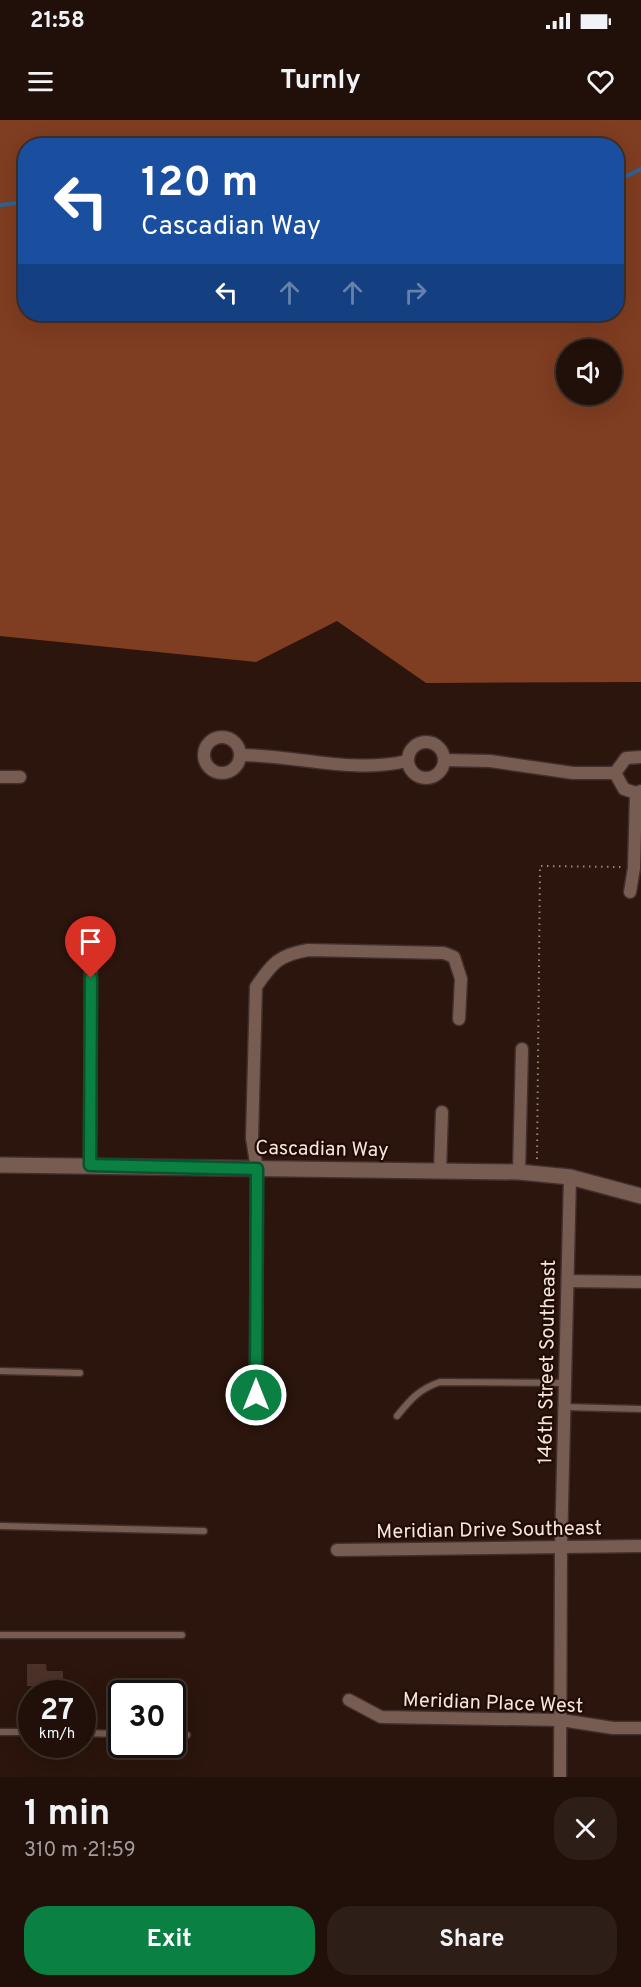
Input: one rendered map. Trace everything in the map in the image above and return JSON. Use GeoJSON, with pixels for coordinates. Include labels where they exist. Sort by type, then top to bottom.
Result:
{"type":"FeatureCollection","features":[{"type":"Feature","properties":{"kind":"street"},"geometry":{"type":"LineString","coordinates":[[423,742],[435,744],[440,748],[444,760],[441,771],[426,779],[415,775],[407,761],[412,748],[423,742]]}},
{"type":"Feature","properties":{"kind":"street"},"geometry":{"type":"LineString","coordinates":[[240,755],[265,755],[373,766],[407,761]]}},
{"type":"Feature","properties":{"kind":"street"},"geometry":{"type":"LineString","coordinates":[[615,772],[626,758],[641,757]]}},
{"type":"Feature","properties":{"kind":"street"},"geometry":{"type":"LineString","coordinates":[[444,760],[490,761],[573,773],[615,772]]}},
{"type":"Feature","properties":{"kind":"street"},"geometry":{"type":"LineString","coordinates":[[615,772],[624,789],[639,792],[634,868],[630,892]]}},
{"type":"Feature","properties":{"kind":"street"},"geometry":{"type":"LineString","coordinates":[[0,777],[20,777]]}},
{"type":"Feature","properties":{"kind":"street"},"geometry":{"type":"LineString","coordinates":[[90,1165],[91,932]]}},
{"type":"Feature","properties":{"kind":"street"},"geometry":{"type":"LineString","coordinates":[[256,1395],[257,1169],[252,1138],[256,987],[269,967],[286,954],[308,950],[444,953],[454,957],[459,968],[459,1019]]}},
{"type":"Feature","properties":{"kind":"street"},"geometry":{"type":"LineString","coordinates":[[519,1172],[522,1049]]}},
{"type":"Feature","properties":{"kind":"street"},"geometry":{"type":"LineString","coordinates":[[440,1171],[442,1112]]}},
{"type":"Feature","properties":{"kind":"street","name":"Cascadian Way"},"geometry":{"type":"LineString","coordinates":[[0,1165],[519,1172],[570,1177],[641,1196]]}},
{"type":"Feature","properties":{"kind":"street","name":"146th Street Southeast"},"geometry":{"type":"LineString","coordinates":[[560,1777],[561,1548],[570,1177]]}},
{"type":"Feature","properties":{"kind":"street"},"geometry":{"type":"LineString","coordinates":[[568,1281],[641,1282]]}},
{"type":"Feature","properties":{"kind":"street","name":"Meridian Drive Southeast"},"geometry":{"type":"LineString","coordinates":[[337,1550],[641,1546]]}},
{"type":"Feature","properties":{"kind":"street","name":"Meridian Place West"},"geometry":{"type":"LineString","coordinates":[[349,1700],[381,1718],[561,1720],[613,1728],[641,1728]]}},
{"type":"Feature","properties":{"kind":"lane"},"geometry":{"type":"LineString","coordinates":[[0,1371],[80,1373]]}},
{"type":"Feature","properties":{"kind":"lane"},"geometry":{"type":"LineString","coordinates":[[397,1416],[414,1395],[424,1387],[440,1382],[565,1383]]}},
{"type":"Feature","properties":{"kind":"lane"},"geometry":{"type":"LineString","coordinates":[[565,1407],[641,1408]]}},
{"type":"Feature","properties":{"kind":"lane"},"geometry":{"type":"LineString","coordinates":[[0,1526],[204,1531]]}},
{"type":"Feature","properties":{"kind":"lane"},"geometry":{"type":"LineString","coordinates":[[0,1635],[182,1635]]}},
{"type":"Feature","properties":{"kind":"lane"},"geometry":{"type":"LineString","coordinates":[[0,1732],[18,1732]]}},
{"type":"Feature","properties":{"kind":"path"},"geometry":{"type":"LineString","coordinates":[[537,1174],[540,866],[634,868]]}},
{"type":"Feature","properties":{"kind":"shaded area"},"geometry":{"type":"Polygon","coordinates":[[[0,120],[641,120],[641,682],[426,683],[337,621],[256,662],[0,636],[0,120]]]}},
{"type":"Feature","properties":{"kind":"building"},"geometry":{"type":"Polygon","coordinates":[[[27,1664],[46,1664],[47,1671],[63,1671],[63,1680],[27,1680],[27,1664]]]}},
{"type":"Feature","properties":{"kind":"waterway"},"geometry":{"type":"LineString","coordinates":[[624,177],[641,169]]}},
{"type":"Feature","properties":{"kind":"waterway"},"geometry":{"type":"LineString","coordinates":[[0,205],[18,203]]}},
{"type":"Feature","properties":{"kind":"route"},"geometry":{"type":"LineString","coordinates":[[91,978],[90,1165],[257,1169],[256,1395]]}}]}
